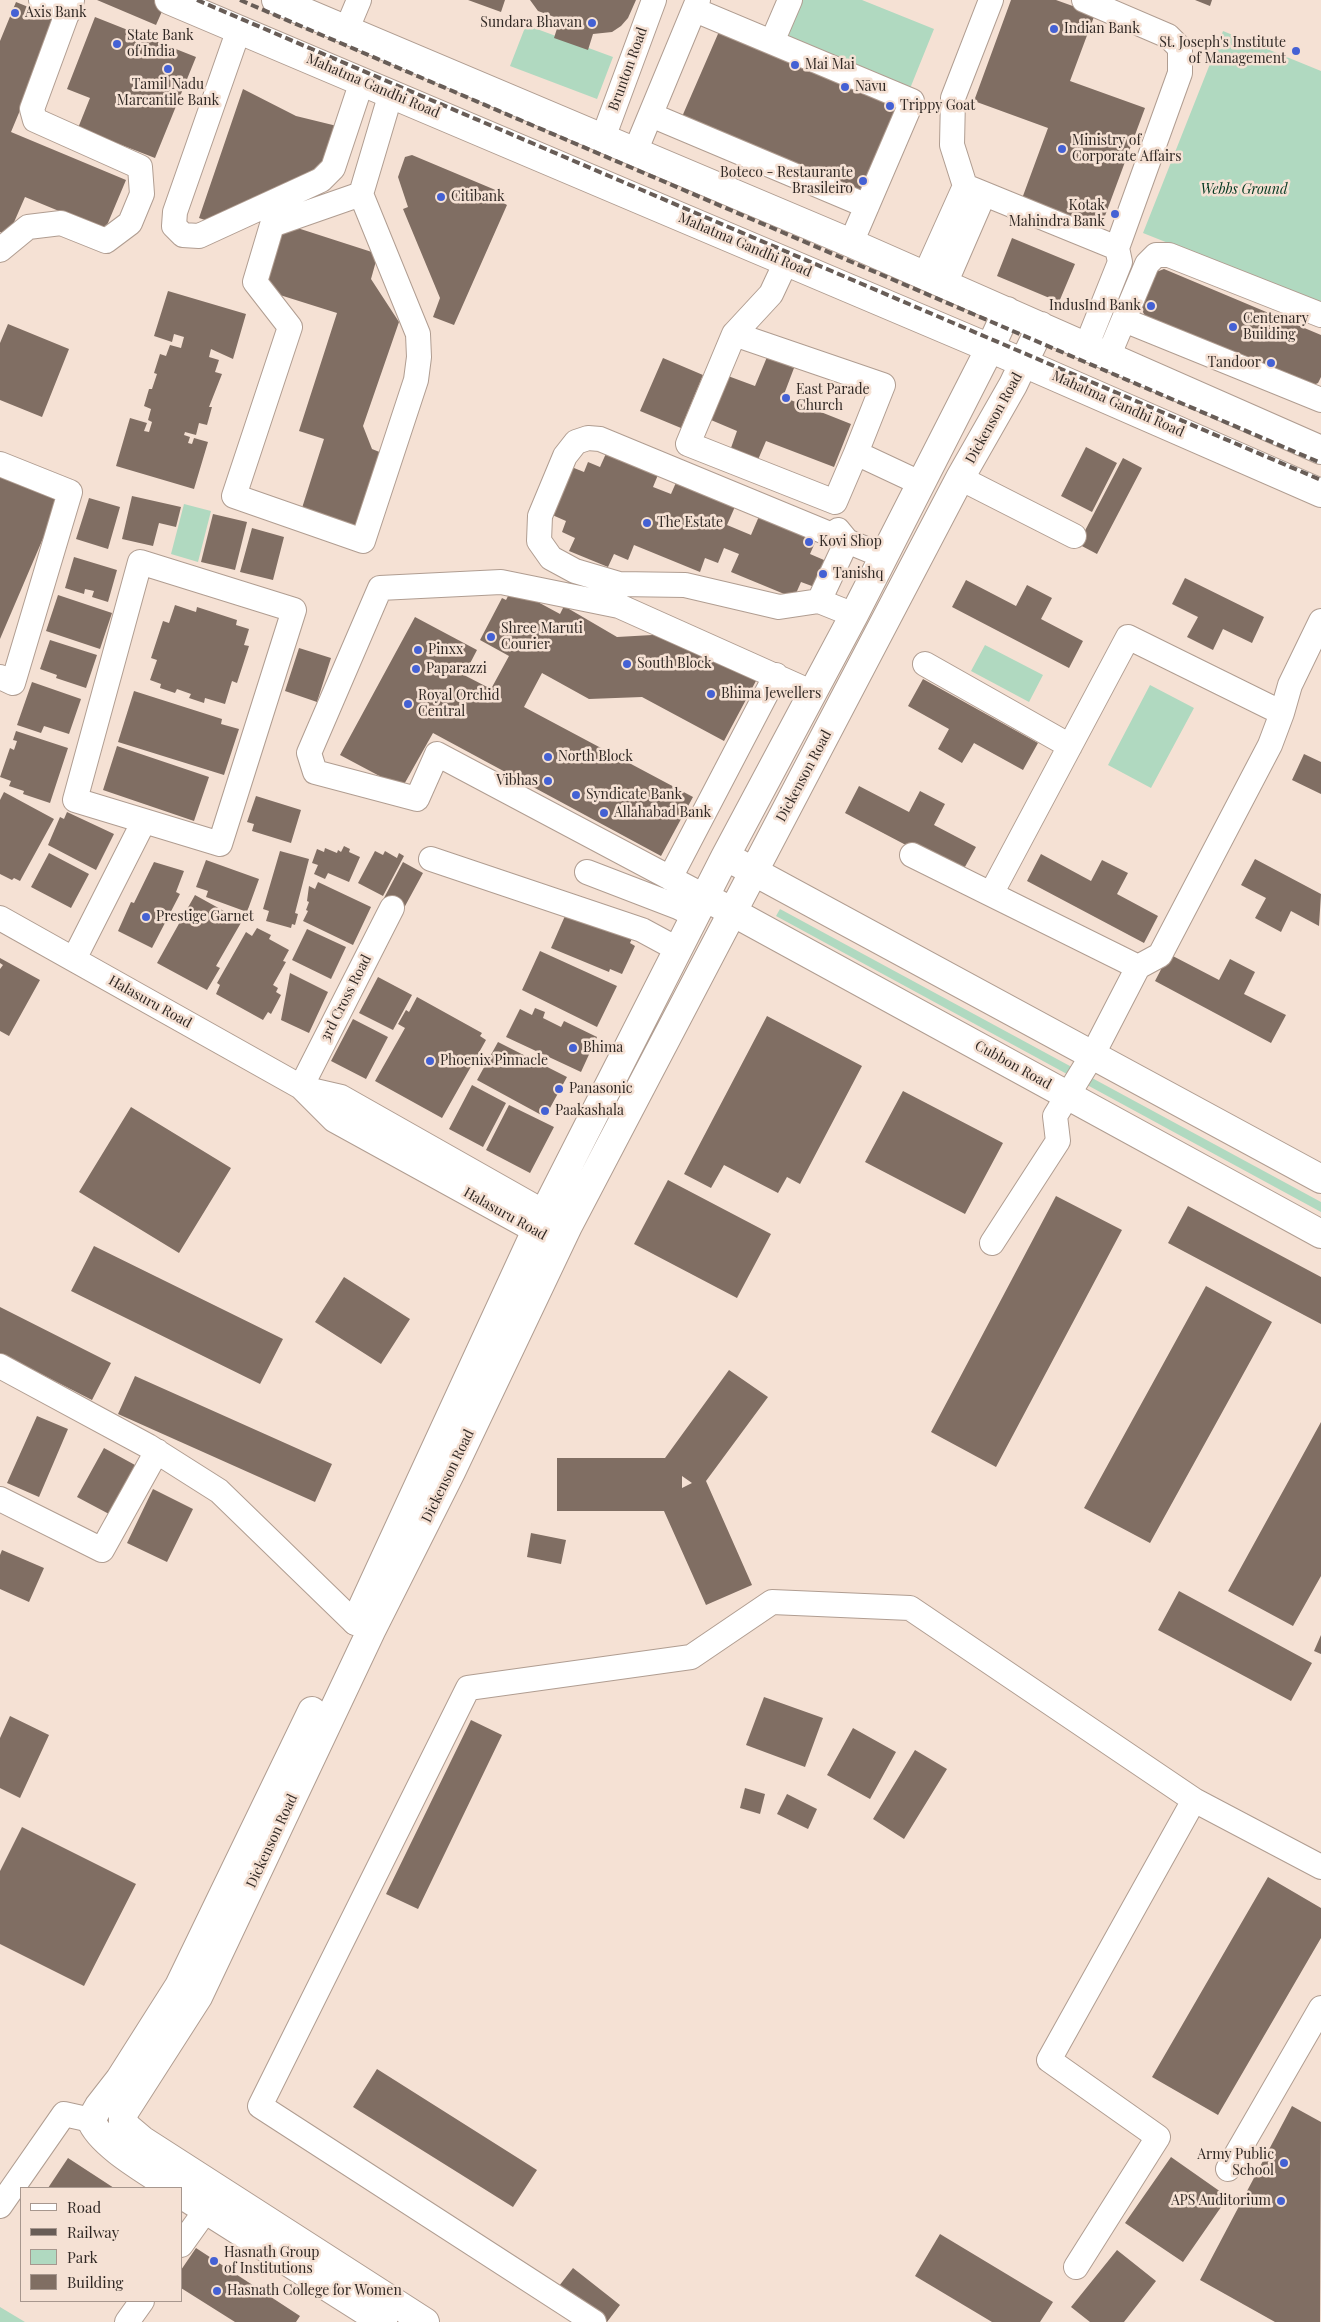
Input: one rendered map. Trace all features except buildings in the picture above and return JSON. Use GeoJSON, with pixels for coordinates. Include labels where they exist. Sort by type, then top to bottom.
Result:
{"type":"FeatureCollection","features":[{"type":"Feature","properties":{"kind":"main road","name":"Mahatma Gandhi Road"},"geometry":{"type":"LineString","coordinates":[[169,0],[1024,362],[1321,493]]}},
{"type":"Feature","properties":{"kind":"main road"},"geometry":{"type":"LineString","coordinates":[[276,0],[851,243],[1321,450]]}},
{"type":"Feature","properties":{"kind":"main road","name":"Dickenson Road"},"geometry":{"type":"LineString","coordinates":[[179,2187],[118,2149],[94,2128],[91,2120],[99,2106],[189,1991],[355,1623],[540,1222],[811,692],[835,607],[863,548],[920,483],[990,348],[1007,311]]}},
{"type":"Feature","properties":{"kind":"main road","name":"Dickenson Road"},"geometry":{"type":"LineString","coordinates":[[425,2322],[380,2311],[189,2193],[142,2140],[128,2129],[123,2122],[123,2114],[189,1991],[451,1472],[564,1235],[753,870],[960,478],[1024,362],[1041,326]]}},
{"type":"Feature","properties":{"kind":"main road"},"geometry":{"type":"LineString","coordinates":[[726,857],[1321,1179]]}},
{"type":"Feature","properties":{"kind":"main road","name":"Cubbon Road"},"geometry":{"type":"LineString","coordinates":[[701,907],[731,912],[1321,1234]]}},
{"type":"Feature","properties":{"kind":"street"},"geometry":{"type":"LineString","coordinates":[[0,250],[28,227],[61,223],[106,241],[130,224],[142,194],[140,167],[36,120],[32,109],[70,6],[41,0]]}},
{"type":"Feature","properties":{"kind":"street"},"geometry":{"type":"LineString","coordinates":[[346,31],[359,0]]}},
{"type":"Feature","properties":{"kind":"street","name":"Brunton Road"},"geometry":{"type":"LineString","coordinates":[[603,138],[654,0]]}},
{"type":"Feature","properties":{"kind":"street"},"geometry":{"type":"LineString","coordinates":[[772,42],[790,0]]}},
{"type":"Feature","properties":{"kind":"street"},"geometry":{"type":"LineString","coordinates":[[991,0],[953,98],[952,145],[975,190],[1117,248]]}},
{"type":"Feature","properties":{"kind":"street"},"geometry":{"type":"LineString","coordinates":[[1084,0],[1168,36],[1180,48],[1180,73],[1117,248],[1120,262],[1097,352]]}},
{"type":"Feature","properties":{"kind":"street"},"geometry":{"type":"LineString","coordinates":[[635,152],[697,5],[772,42],[912,101],[851,243]]}},
{"type":"Feature","properties":{"kind":"street"},"geometry":{"type":"LineString","coordinates":[[239,29],[175,212],[174,226],[183,235],[199,236],[321,180],[333,168],[362,81]]}},
{"type":"Feature","properties":{"kind":"street"},"geometry":{"type":"LineString","coordinates":[[361,194],[272,224],[255,282],[290,327],[234,496],[363,541],[416,380],[420,357],[418,334],[361,194],[391,93]]}},
{"type":"Feature","properties":{"kind":"street"},"geometry":{"type":"LineString","coordinates":[[650,115],[867,206]]}},
{"type":"Feature","properties":{"kind":"street"},"geometry":{"type":"LineString","coordinates":[[935,280],[975,190]]}},
{"type":"Feature","properties":{"kind":"street"},"geometry":{"type":"LineString","coordinates":[[1097,352],[1124,320],[1147,264],[1156,255],[1169,255],[1321,315]]}},
{"type":"Feature","properties":{"kind":"street"},"geometry":{"type":"LineString","coordinates":[[734,334],[883,385],[835,502],[688,444],[734,334],[771,294],[786,262]]}},
{"type":"Feature","properties":{"kind":"street"},"geometry":{"type":"LineString","coordinates":[[1124,320],[1321,400]]}},
{"type":"Feature","properties":{"kind":"street"},"geometry":{"type":"LineString","coordinates":[[588,438],[600,439],[863,548],[835,607],[779,607],[685,585],[620,584],[575,571],[551,558],[539,541],[540,516],[565,456],[576,442],[588,438]]}},
{"type":"Feature","properties":{"kind":"street"},"geometry":{"type":"LineString","coordinates":[[856,453],[920,483]]}},
{"type":"Feature","properties":{"kind":"street"},"geometry":{"type":"LineString","coordinates":[[0,464],[70,492],[13,683],[0,677]]}},
{"type":"Feature","properties":{"kind":"street"},"geometry":{"type":"LineString","coordinates":[[960,478],[1074,536]]}},
{"type":"Feature","properties":{"kind":"street"},"geometry":{"type":"LineString","coordinates":[[804,515],[836,528],[863,548]]}},
{"type":"Feature","properties":{"kind":"street"},"geometry":{"type":"LineString","coordinates":[[140,562],[294,610],[220,844],[144,821],[75,800],[140,562]]}},
{"type":"Feature","properties":{"kind":"street"},"geometry":{"type":"LineString","coordinates":[[701,907],[670,878],[437,754],[417,799],[315,772],[309,753],[380,588],[501,582],[619,606],[811,692]]}},
{"type":"Feature","properties":{"kind":"street"},"geometry":{"type":"LineString","coordinates":[[992,1243],[1058,1141],[1055,1116],[1066,1094],[1093,1054],[1138,968],[1160,955],[1270,745],[1290,685],[1321,621]]}},
{"type":"Feature","properties":{"kind":"street"},"geometry":{"type":"LineString","coordinates":[[991,894],[1128,637],[1282,713]]}},
{"type":"Feature","properties":{"kind":"street"},"geometry":{"type":"LineString","coordinates":[[925,664],[1070,746]]}},
{"type":"Feature","properties":{"kind":"street"},"geometry":{"type":"LineString","coordinates":[[670,878],[776,675]]}},
{"type":"Feature","properties":{"kind":"street"},"geometry":{"type":"LineString","coordinates":[[74,959],[144,821]]}},
{"type":"Feature","properties":{"kind":"street"},"geometry":{"type":"LineString","coordinates":[[912,855],[1138,968]]}},
{"type":"Feature","properties":{"kind":"street"},"geometry":{"type":"LineString","coordinates":[[431,858],[642,930],[679,950]]}},
{"type":"Feature","properties":{"kind":"street"},"geometry":{"type":"LineString","coordinates":[[587,872],[674,905],[701,907]]}},
{"type":"Feature","properties":{"kind":"street","name":"3rd Cross Road"},"geometry":{"type":"LineString","coordinates":[[300,1087],[392,908]]}},
{"type":"Feature","properties":{"kind":"street","name":"Halasuru Road"},"geometry":{"type":"LineString","coordinates":[[0,918],[300,1087],[341,1097],[540,1222]]}},
{"type":"Feature","properties":{"kind":"street"},"geometry":{"type":"LineString","coordinates":[[540,1222],[564,1235]]}},
{"type":"Feature","properties":{"kind":"street"},"geometry":{"type":"LineString","coordinates":[[0,1366],[157,1451],[219,1491],[355,1623]]}},
{"type":"Feature","properties":{"kind":"street"},"geometry":{"type":"LineString","coordinates":[[0,1500],[102,1550],[157,1451]]}},
{"type":"Feature","properties":{"kind":"street"},"geometry":{"type":"LineString","coordinates":[[594,2322],[260,2106],[468,1688],[691,1657],[772,1602],[910,1608],[1194,1800],[1321,1868]]}},
{"type":"Feature","properties":{"kind":"street"},"geometry":{"type":"LineString","coordinates":[[1076,2267],[1158,2137],[1049,2060],[1194,1800]]}},
{"type":"Feature","properties":{"kind":"street"},"geometry":{"type":"LineString","coordinates":[[1228,2169],[1321,2008]]}},
{"type":"Feature","properties":{"kind":"street"},"geometry":{"type":"LineString","coordinates":[[0,2206],[64,2114],[91,2120]]}},
{"type":"Feature","properties":{"kind":"street"},"geometry":{"type":"LineString","coordinates":[[182,2238],[189,2193]]}},
{"type":"Feature","properties":{"kind":"street"},"geometry":{"type":"LineString","coordinates":[[127,2322],[141,2302]]}},
{"type":"Feature","properties":{"kind":"green space"},"geometry":{"type":"Polygon","coordinates":[[[794,0],[862,0],[934,29],[909,91],[778,38],[794,0]]]}},
{"type":"Feature","properties":{"kind":"green space"},"geometry":{"type":"Polygon","coordinates":[[[526,25],[613,57],[597,99],[510,66],[526,25]]]}},
{"type":"Feature","properties":{"kind":"green space","name":"Webbs Ground"},"geometry":{"type":"Polygon","coordinates":[[[1223,31],[1321,71],[1321,304],[1143,233],[1223,31]]]}},
{"type":"Feature","properties":{"kind":"green space"},"geometry":{"type":"Polygon","coordinates":[[[184,504],[211,511],[198,562],[171,554],[184,504]]]}},
{"type":"Feature","properties":{"kind":"green space"},"geometry":{"type":"Polygon","coordinates":[[[985,645],[1043,675],[1029,702],[971,671],[985,645]]]}},
{"type":"Feature","properties":{"kind":"green space"},"geometry":{"type":"Polygon","coordinates":[[[1150,685],[1194,708],[1151,788],[1108,765],[1150,685]]]}},
{"type":"Feature","properties":{"kind":"green space"},"geometry":{"type":"Polygon","coordinates":[[[780,909],[1321,1202],[1321,1212],[776,916],[780,909]]]}},
{"type":"Feature","properties":{"kind":"green space"},"geometry":{"type":"Polygon","coordinates":[[[0,2307],[25,2322],[0,2322],[0,2307]]]}},
{"type":"Feature","properties":{"kind":"railway"},"geometry":{"type":"LineString","coordinates":[[197,0],[1321,480]]}},
{"type":"Feature","properties":{"kind":"railway"},"geometry":{"type":"LineString","coordinates":[[240,0],[1321,463]]}},
{"type":"Feature","properties":{"kind":"place","name":"Axis Bank"},"geometry":{"type":"Point","coordinates":[15,13]}},
{"type":"Feature","properties":{"kind":"place","name":"Sundara Bhavan"},"geometry":{"type":"Point","coordinates":[592,23]}},
{"type":"Feature","properties":{"kind":"place","name":"Indian Bank"},"geometry":{"type":"Point","coordinates":[1054,29]}},
{"type":"Feature","properties":{"kind":"place","name":"State Bank of India"},"geometry":{"type":"Point","coordinates":[117,44]}},
{"type":"Feature","properties":{"kind":"place","name":"St. Joseph's Institute of Management"},"geometry":{"type":"Point","coordinates":[1296,51]}},
{"type":"Feature","properties":{"kind":"place","name":"Mai Mai"},"geometry":{"type":"Point","coordinates":[795,65]}},
{"type":"Feature","properties":{"kind":"place","name":"Tamil Nadu Marcantile Bank"},"geometry":{"type":"Point","coordinates":[168,69]}},
{"type":"Feature","properties":{"kind":"place","name":"Nāvu"},"geometry":{"type":"Point","coordinates":[845,87]}},
{"type":"Feature","properties":{"kind":"place","name":"Trippy Goat"},"geometry":{"type":"Point","coordinates":[890,106]}},
{"type":"Feature","properties":{"kind":"place","name":"Ministry of Corporate Affairs"},"geometry":{"type":"Point","coordinates":[1062,149]}},
{"type":"Feature","properties":{"kind":"place","name":"Boteco - Restaurante Brasileiro"},"geometry":{"type":"Point","coordinates":[863,181]}},
{"type":"Feature","properties":{"kind":"place","name":"Citibank"},"geometry":{"type":"Point","coordinates":[441,197]}},
{"type":"Feature","properties":{"kind":"place","name":"Kotak Mahindra Bank"},"geometry":{"type":"Point","coordinates":[1115,214]}},
{"type":"Feature","properties":{"kind":"place","name":"IndusInd Bank"},"geometry":{"type":"Point","coordinates":[1151,306]}},
{"type":"Feature","properties":{"kind":"place","name":"Centenary Building"},"geometry":{"type":"Point","coordinates":[1233,327]}},
{"type":"Feature","properties":{"kind":"place","name":"Tandoor"},"geometry":{"type":"Point","coordinates":[1271,363]}},
{"type":"Feature","properties":{"kind":"place","name":"East Parade Church"},"geometry":{"type":"Point","coordinates":[786,398]}},
{"type":"Feature","properties":{"kind":"place","name":"The Estate"},"geometry":{"type":"Point","coordinates":[647,523]}},
{"type":"Feature","properties":{"kind":"place","name":"Kovi Shop"},"geometry":{"type":"Point","coordinates":[809,542]}},
{"type":"Feature","properties":{"kind":"place","name":"Tanishq"},"geometry":{"type":"Point","coordinates":[823,574]}},
{"type":"Feature","properties":{"kind":"place","name":"Shree Maruti Courier"},"geometry":{"type":"Point","coordinates":[491,637]}},
{"type":"Feature","properties":{"kind":"place","name":"Pinxx"},"geometry":{"type":"Point","coordinates":[418,650]}},
{"type":"Feature","properties":{"kind":"place","name":"South Block"},"geometry":{"type":"Point","coordinates":[627,664]}},
{"type":"Feature","properties":{"kind":"place","name":"Paparazzi"},"geometry":{"type":"Point","coordinates":[416,669]}},
{"type":"Feature","properties":{"kind":"place","name":"Bhima Jewellers"},"geometry":{"type":"Point","coordinates":[711,694]}},
{"type":"Feature","properties":{"kind":"place","name":"Royal Orchid Central"},"geometry":{"type":"Point","coordinates":[408,704]}},
{"type":"Feature","properties":{"kind":"place","name":"North Block"},"geometry":{"type":"Point","coordinates":[548,757]}},
{"type":"Feature","properties":{"kind":"place","name":"Vibhas"},"geometry":{"type":"Point","coordinates":[548,781]}},
{"type":"Feature","properties":{"kind":"place","name":"Syndicate Bank"},"geometry":{"type":"Point","coordinates":[576,795]}},
{"type":"Feature","properties":{"kind":"place","name":"Allahabad Bank"},"geometry":{"type":"Point","coordinates":[604,813]}},
{"type":"Feature","properties":{"kind":"place","name":"Prestige Garnet"},"geometry":{"type":"Point","coordinates":[146,917]}},
{"type":"Feature","properties":{"kind":"place","name":"Bhima"},"geometry":{"type":"Point","coordinates":[573,1048]}},
{"type":"Feature","properties":{"kind":"place","name":"Phoenix Pinnacle"},"geometry":{"type":"Point","coordinates":[430,1061]}},
{"type":"Feature","properties":{"kind":"place","name":"Panasonic"},"geometry":{"type":"Point","coordinates":[559,1089]}},
{"type":"Feature","properties":{"kind":"place","name":"Paakashala"},"geometry":{"type":"Point","coordinates":[545,1111]}},
{"type":"Feature","properties":{"kind":"place","name":"Army Public School"},"geometry":{"type":"Point","coordinates":[1284,2163]}},
{"type":"Feature","properties":{"kind":"place","name":"APS Auditorium"},"geometry":{"type":"Point","coordinates":[1281,2201]}},
{"type":"Feature","properties":{"kind":"place","name":"Hasnath Group of Institutions"},"geometry":{"type":"Point","coordinates":[214,2261]}},
{"type":"Feature","properties":{"kind":"place","name":"Hasnath College for Women"},"geometry":{"type":"Point","coordinates":[217,2291]}}]}
